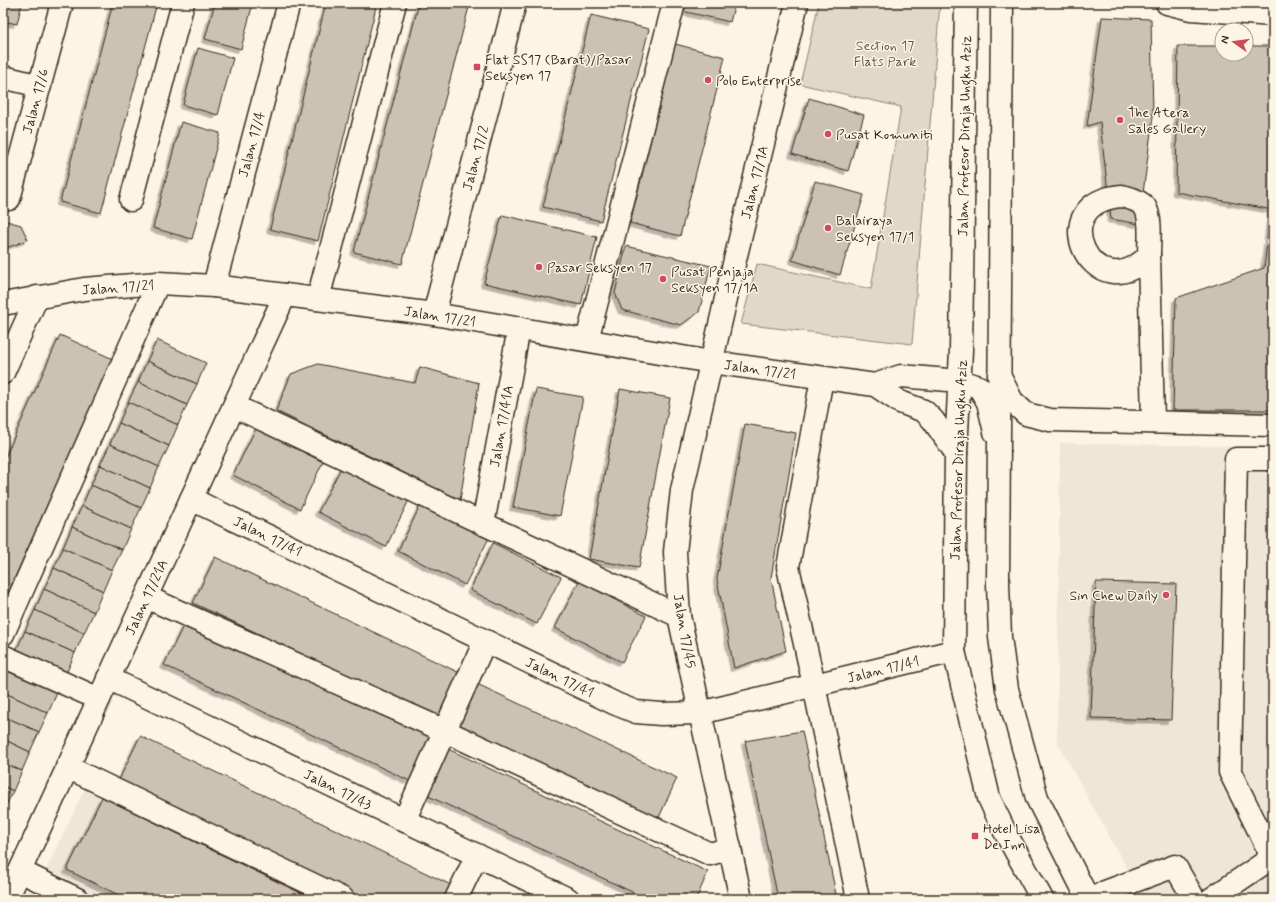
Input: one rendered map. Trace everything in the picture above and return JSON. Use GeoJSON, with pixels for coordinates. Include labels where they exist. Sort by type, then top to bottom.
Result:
{"type":"FeatureCollection","features":[{"type":"Feature","properties":{"kind":"street","name":"Jalan 17/6"},"geometry":{"type":"LineString","coordinates":[[6,199],[40,86],[62,3]]}},
{"type":"Feature","properties":{"kind":"street"},"geometry":{"type":"LineString","coordinates":[[131,200],[183,3]]}},
{"type":"Feature","properties":{"kind":"street","name":"Jalan 17/4"},"geometry":{"type":"LineString","coordinates":[[214,286],[288,3]]}},
{"type":"Feature","properties":{"kind":"street"},"geometry":{"type":"LineString","coordinates":[[318,299],[395,3]]}},
{"type":"Feature","properties":{"kind":"street","name":"Jalan 17/2"},"geometry":{"type":"LineString","coordinates":[[434,314],[516,3]]}},
{"type":"Feature","properties":{"kind":"street"},"geometry":{"type":"LineString","coordinates":[[586,340],[674,3]]}},
{"type":"Feature","properties":{"kind":"street","name":"Jalan 17/1A"},"geometry":{"type":"LineString","coordinates":[[711,362],[798,3]]}},
{"type":"Feature","properties":{"kind":"street","name":"Jalan Profesor Diraja Ungku Aziz"},"geometry":{"type":"LineString","coordinates":[[966,3],[961,350],[956,453],[954,651],[989,798],[1004,830],[1042,899]]}},
{"type":"Feature","properties":{"kind":"street"},"geometry":{"type":"LineString","coordinates":[[1002,3],[998,584],[1000,637],[1007,689],[1037,798],[1088,899]]}},
{"type":"Feature","properties":{"kind":"street"},"geometry":{"type":"LineString","coordinates":[[1167,3],[1191,9],[1273,15]]}},
{"type":"Feature","properties":{"kind":"street"},"geometry":{"type":"LineString","coordinates":[[3,77],[40,86]]}},
{"type":"Feature","properties":{"kind":"street"},"geometry":{"type":"LineString","coordinates":[[1149,255],[1153,422]]}},
{"type":"Feature","properties":{"kind":"street"},"geometry":{"type":"LineString","coordinates":[[3,634],[158,283]]}},
{"type":"Feature","properties":{"kind":"street","name":"Jalan 17/21"},"geometry":{"type":"LineString","coordinates":[[3,304],[84,288],[158,283],[214,286],[434,314],[711,362],[875,385],[901,376],[960,381],[979,387],[988,402],[999,446]]}},
{"type":"Feature","properties":{"kind":"street","name":"Jalan 17/21A"},"geometry":{"type":"LineString","coordinates":[[7,899],[285,295]]}},
{"type":"Feature","properties":{"kind":"street"},"geometry":{"type":"LineString","coordinates":[[3,373],[37,297]]}},
{"type":"Feature","properties":{"kind":"street","name":"Jalan 17/41A"},"geometry":{"type":"LineString","coordinates":[[483,524],[519,328]]}},
{"type":"Feature","properties":{"kind":"street","name":"Jalan 17/45"},"geometry":{"type":"LineString","coordinates":[[711,362],[682,490],[675,552],[679,616],[741,899]]}},
{"type":"Feature","properties":{"kind":"street"},"geometry":{"type":"LineString","coordinates":[[999,375],[1012,401],[1026,414],[1050,420],[1273,425]]}},
{"type":"Feature","properties":{"kind":"street"},"geometry":{"type":"LineString","coordinates":[[822,378],[788,567],[858,899]]}},
{"type":"Feature","properties":{"kind":"street","name":"Jalan 17/21"},"geometry":{"type":"LineString","coordinates":[[875,385],[900,402],[924,411],[933,420],[956,453]]}},
{"type":"Feature","properties":{"kind":"street"},"geometry":{"type":"LineString","coordinates":[[234,406],[679,616]]}},
{"type":"Feature","properties":{"kind":"street"},"geometry":{"type":"LineString","coordinates":[[1211,899],[1273,857],[1230,772],[1236,459],[1273,459]]}},
{"type":"Feature","properties":{"kind":"street","name":"Jalan 17/41"},"geometry":{"type":"LineString","coordinates":[[191,499],[616,704],[636,712],[661,714],[700,713],[954,651]]}},
{"type":"Feature","properties":{"kind":"street"},"geometry":{"type":"LineString","coordinates":[[146,597],[445,731],[710,854],[730,848]]}},
{"type":"Feature","properties":{"kind":"street"},"geometry":{"type":"LineString","coordinates":[[404,821],[485,641]]}},
{"type":"Feature","properties":{"kind":"street"},"geometry":{"type":"LineString","coordinates":[[3,656],[99,698]]}},
{"type":"Feature","properties":{"kind":"street","name":"Jalan 17/43"},"geometry":{"type":"LineString","coordinates":[[108,678],[568,899]]}},
{"type":"Feature","properties":{"kind":"street"},"geometry":{"type":"LineString","coordinates":[[68,767],[343,899]]}},
{"type":"Feature","properties":{"kind":"street"},"geometry":{"type":"LineString","coordinates":[[456,899],[477,855]]}},
{"type":"Feature","properties":{"kind":"street"},"geometry":{"type":"LineString","coordinates":[[1092,899],[1105,892],[1175,866],[1194,899]]}},
{"type":"Feature","properties":{"kind":"street"},"geometry":{"type":"LineString","coordinates":[[20,871],[77,899]]}},
{"type":"Feature","properties":{"kind":"shaded area","name":"Sin Chew Daily"},"geometry":{"type":"Polygon","coordinates":[[[1060,443],[1273,447],[1273,899],[1144,899],[1057,742],[1060,443]]]}},
{"type":"Feature","properties":{"kind":"shaded area"},"geometry":{"type":"Polygon","coordinates":[[[88,782],[325,899],[97,899],[44,874],[88,782]]]}},
{"type":"Feature","properties":{"kind":"green space","name":"Section 17 Flats Park"},"geometry":{"type":"Polygon","coordinates":[[[819,3],[940,3],[912,344],[741,324],[757,264],[871,289],[901,107],[800,84],[819,3]]]}},
{"type":"Feature","properties":{"kind":"building"},"geometry":{"type":"Polygon","coordinates":[[[3,3],[22,3],[17,24],[3,21],[3,3]]]}},
{"type":"Feature","properties":{"kind":"building"},"geometry":{"type":"Polygon","coordinates":[[[113,3],[157,3],[101,213],[60,202],[113,3]]]}},
{"type":"Feature","properties":{"kind":"building"},"geometry":{"type":"Polygon","coordinates":[[[215,3],[253,3],[241,49],[205,39],[215,3]]]}},
{"type":"Feature","properties":{"kind":"building"},"geometry":{"type":"Polygon","coordinates":[[[326,3],[377,3],[318,241],[270,229],[326,3]]]}},
{"type":"Feature","properties":{"kind":"building"},"geometry":{"type":"Polygon","coordinates":[[[419,3],[470,3],[402,264],[354,252],[419,3]]]}},
{"type":"Feature","properties":{"kind":"building"},"geometry":{"type":"Polygon","coordinates":[[[683,3],[735,3],[730,22],[682,11],[683,3]]]}},
{"type":"Feature","properties":{"kind":"building"},"geometry":{"type":"Polygon","coordinates":[[[591,15],[649,29],[601,221],[543,207],[591,15]]]}},
{"type":"Feature","properties":{"kind":"building","name":"The Atera Sales Gallery"},"geometry":{"type":"Polygon","coordinates":[[[1102,17],[1151,19],[1153,117],[1139,224],[1111,219],[1100,122],[1087,126],[1102,17]]]}},
{"type":"Feature","properties":{"kind":"building"},"geometry":{"type":"Polygon","coordinates":[[[675,44],[725,57],[680,236],[630,223],[675,44]]]}},
{"type":"Feature","properties":{"kind":"building"},"geometry":{"type":"Polygon","coordinates":[[[1178,46],[1214,46],[1214,62],[1254,62],[1254,46],[1273,46],[1273,210],[1176,192],[1178,46]]]}},
{"type":"Feature","properties":{"kind":"building"},"geometry":{"type":"Polygon","coordinates":[[[198,48],[233,58],[218,115],[183,105],[198,48]]]}},
{"type":"Feature","properties":{"kind":"building","name":"Pusat Komuniti"},"geometry":{"type":"Polygon","coordinates":[[[809,98],[864,115],[848,171],[792,154],[809,98]]]}},
{"type":"Feature","properties":{"kind":"building"},"geometry":{"type":"Polygon","coordinates":[[[181,122],[220,133],[192,239],[153,228],[181,122]]]}},
{"type":"Feature","properties":{"kind":"building","name":"Balairaya Seksyen 17/1"},"geometry":{"type":"Polygon","coordinates":[[[815,181],[864,195],[840,275],[792,260],[815,181]]]}},
{"type":"Feature","properties":{"kind":"building"},"geometry":{"type":"Polygon","coordinates":[[[1271,210],[1273,210],[1273,410],[1173,410],[1176,298],[1264,268],[1271,210]]]}},
{"type":"Feature","properties":{"kind":"building","name":"Pasar Seksyen 17"},"geometry":{"type":"Polygon","coordinates":[[[502,215],[597,237],[581,305],[484,283],[502,215]]]}},
{"type":"Feature","properties":{"kind":"building"},"geometry":{"type":"Polygon","coordinates":[[[3,220],[21,225],[28,240],[3,249],[3,220]]]}},
{"type":"Feature","properties":{"kind":"building","name":"Pusat Penjaja Seksyen 17/1A"},"geometry":{"type":"Polygon","coordinates":[[[626,246],[711,266],[699,312],[681,325],[622,310],[615,293],[626,246]]]}},
{"type":"Feature","properties":{"kind":"building"},"geometry":{"type":"Polygon","coordinates":[[[60,335],[113,359],[3,604],[3,462],[60,335]]]}},
{"type":"Feature","properties":{"kind":"building"},"geometry":{"type":"Polygon","coordinates":[[[157,340],[206,363],[197,384],[147,361],[157,340]]]}},
{"type":"Feature","properties":{"kind":"building"},"geometry":{"type":"Polygon","coordinates":[[[147,361],[197,384],[187,405],[138,382],[147,361]]]}},
{"type":"Feature","properties":{"kind":"building"},"geometry":{"type":"Polygon","coordinates":[[[318,364],[415,383],[420,367],[479,383],[460,500],[276,411],[291,374],[318,364]]]}},
{"type":"Feature","properties":{"kind":"building"},"geometry":{"type":"Polygon","coordinates":[[[138,382],[187,405],[178,425],[128,402],[138,382]]]}},
{"type":"Feature","properties":{"kind":"building"},"geometry":{"type":"Polygon","coordinates":[[[536,389],[583,397],[560,516],[513,507],[536,389]]]}},
{"type":"Feature","properties":{"kind":"building"},"geometry":{"type":"Polygon","coordinates":[[[620,389],[670,398],[639,568],[589,559],[620,389]]]}},
{"type":"Feature","properties":{"kind":"building"},"geometry":{"type":"Polygon","coordinates":[[[128,402],[178,425],[169,446],[119,423],[128,402]]]}},
{"type":"Feature","properties":{"kind":"building"},"geometry":{"type":"Polygon","coordinates":[[[119,423],[169,446],[159,467],[110,444],[119,423]]]}},
{"type":"Feature","properties":{"kind":"building"},"geometry":{"type":"Polygon","coordinates":[[[745,424],[796,433],[771,578],[786,651],[734,668],[717,579],[745,424]]]}},
{"type":"Feature","properties":{"kind":"building"},"geometry":{"type":"Polygon","coordinates":[[[256,428],[323,462],[300,509],[233,475],[256,428]]]}},
{"type":"Feature","properties":{"kind":"building"},"geometry":{"type":"Polygon","coordinates":[[[110,444],[159,467],[150,488],[100,465],[110,444]]]}},
{"type":"Feature","properties":{"kind":"building"},"geometry":{"type":"Polygon","coordinates":[[[100,465],[150,488],[141,508],[91,485],[100,465]]]}},
{"type":"Feature","properties":{"kind":"building"},"geometry":{"type":"Polygon","coordinates":[[[342,466],[409,500],[386,547],[318,512],[342,466]]]}},
{"type":"Feature","properties":{"kind":"building"},"geometry":{"type":"Polygon","coordinates":[[[91,485],[141,508],[131,529],[82,506],[91,485]]]}},
{"type":"Feature","properties":{"kind":"building"},"geometry":{"type":"Polygon","coordinates":[[[421,504],[489,538],[465,585],[398,551],[421,504]]]}},
{"type":"Feature","properties":{"kind":"building"},"geometry":{"type":"Polygon","coordinates":[[[82,506],[131,529],[122,550],[72,527],[82,506]]]}},
{"type":"Feature","properties":{"kind":"building"},"geometry":{"type":"Polygon","coordinates":[[[72,527],[122,550],[112,570],[63,548],[72,527]]]}},
{"type":"Feature","properties":{"kind":"building"},"geometry":{"type":"Polygon","coordinates":[[[493,543],[561,577],[537,624],[470,590],[493,543]]]}},
{"type":"Feature","properties":{"kind":"building"},"geometry":{"type":"Polygon","coordinates":[[[63,548],[112,570],[103,591],[54,568],[63,548]]]}},
{"type":"Feature","properties":{"kind":"building"},"geometry":{"type":"Polygon","coordinates":[[[215,557],[462,674],[441,719],[193,603],[215,557]]]}},
{"type":"Feature","properties":{"kind":"building"},"geometry":{"type":"Polygon","coordinates":[[[54,568],[103,591],[94,612],[44,589],[54,568]]]}},
{"type":"Feature","properties":{"kind":"building"},"geometry":{"type":"Polygon","coordinates":[[[579,581],[646,616],[622,662],[555,628],[579,581]]]}},
{"type":"Feature","properties":{"kind":"building"},"geometry":{"type":"Polygon","coordinates":[[[1096,582],[1176,584],[1171,720],[1091,718],[1096,582]]]}},
{"type":"Feature","properties":{"kind":"building"},"geometry":{"type":"Polygon","coordinates":[[[44,589],[94,612],[84,633],[35,610],[44,589]]]}},
{"type":"Feature","properties":{"kind":"building"},"geometry":{"type":"Polygon","coordinates":[[[35,610],[84,633],[75,653],[25,631],[35,610]]]}},
{"type":"Feature","properties":{"kind":"building"},"geometry":{"type":"Polygon","coordinates":[[[186,620],[433,736],[412,782],[164,665],[186,620]]]}},
{"type":"Feature","properties":{"kind":"building"},"geometry":{"type":"Polygon","coordinates":[[[25,631],[75,653],[66,674],[16,651],[25,631]]]}},
{"type":"Feature","properties":{"kind":"building"},"geometry":{"type":"Polygon","coordinates":[[[7,671],[57,693],[48,713],[3,692],[3,680],[7,671]]]}},
{"type":"Feature","properties":{"kind":"building"},"geometry":{"type":"Polygon","coordinates":[[[475,683],[677,778],[656,824],[454,728],[475,683]]]}},
{"type":"Feature","properties":{"kind":"building"},"geometry":{"type":"Polygon","coordinates":[[[3,692],[48,713],[39,732],[3,716],[3,692]]]}},
{"type":"Feature","properties":{"kind":"building"},"geometry":{"type":"Polygon","coordinates":[[[3,716],[39,732],[30,752],[3,739],[3,716]]]}},
{"type":"Feature","properties":{"kind":"building"},"geometry":{"type":"Polygon","coordinates":[[[802,731],[837,899],[778,899],[745,741],[802,731]]]}},
{"type":"Feature","properties":{"kind":"building"},"geometry":{"type":"Polygon","coordinates":[[[140,736],[451,885],[444,899],[362,899],[118,782],[140,736]]]}},
{"type":"Feature","properties":{"kind":"building"},"geometry":{"type":"Polygon","coordinates":[[[3,739],[30,752],[22,771],[3,763],[3,739]]]}},
{"type":"Feature","properties":{"kind":"building"},"geometry":{"type":"Polygon","coordinates":[[[446,748],[708,872],[696,899],[647,899],[424,794],[446,748]]]}},
{"type":"Feature","properties":{"kind":"building"},"geometry":{"type":"Polygon","coordinates":[[[3,763],[22,771],[13,791],[3,786],[3,763]]]}},
{"type":"Feature","properties":{"kind":"building"},"geometry":{"type":"Polygon","coordinates":[[[3,786],[13,791],[4,810],[3,809],[3,786]]]}},
{"type":"Feature","properties":{"kind":"building"},"geometry":{"type":"Polygon","coordinates":[[[102,797],[313,899],[127,899],[67,870],[102,797]]]}},
{"type":"Feature","properties":{"kind":"building"},"geometry":{"type":"Polygon","coordinates":[[[467,892],[481,899],[464,899],[467,892]]]}},
{"type":"Feature","properties":{"kind":"building"},"geometry":{"type":"Polygon","coordinates":[[[1273,892],[1273,899],[1262,899],[1273,892]]]}},
{"type":"Feature","properties":{"kind":"place","name":"Flat SS17 (Barat)/Pasar Seksyen 17"},"geometry":{"type":"Point","coordinates":[477,67]}},
{"type":"Feature","properties":{"kind":"place","name":"Polo Enterprise"},"geometry":{"type":"Point","coordinates":[708,80]}},
{"type":"Feature","properties":{"kind":"place","name":"The Atera Sales Gallery"},"geometry":{"type":"Point","coordinates":[1120,120]}},
{"type":"Feature","properties":{"kind":"place","name":"Pusat Komuniti"},"geometry":{"type":"Point","coordinates":[828,134]}},
{"type":"Feature","properties":{"kind":"place","name":"Balairaya Seksyen 17/1"},"geometry":{"type":"Point","coordinates":[828,228]}},
{"type":"Feature","properties":{"kind":"place","name":"Pasar Seksyen 17"},"geometry":{"type":"Point","coordinates":[539,267]}},
{"type":"Feature","properties":{"kind":"place","name":"Pusat Penjaja Seksyen 17/1A"},"geometry":{"type":"Point","coordinates":[663,279]}},
{"type":"Feature","properties":{"kind":"place","name":"Sin Chew Daily"},"geometry":{"type":"Point","coordinates":[1166,595]}},
{"type":"Feature","properties":{"kind":"place","name":"Hotel Lisa De Inn"},"geometry":{"type":"Point","coordinates":[975,836]}}]}
